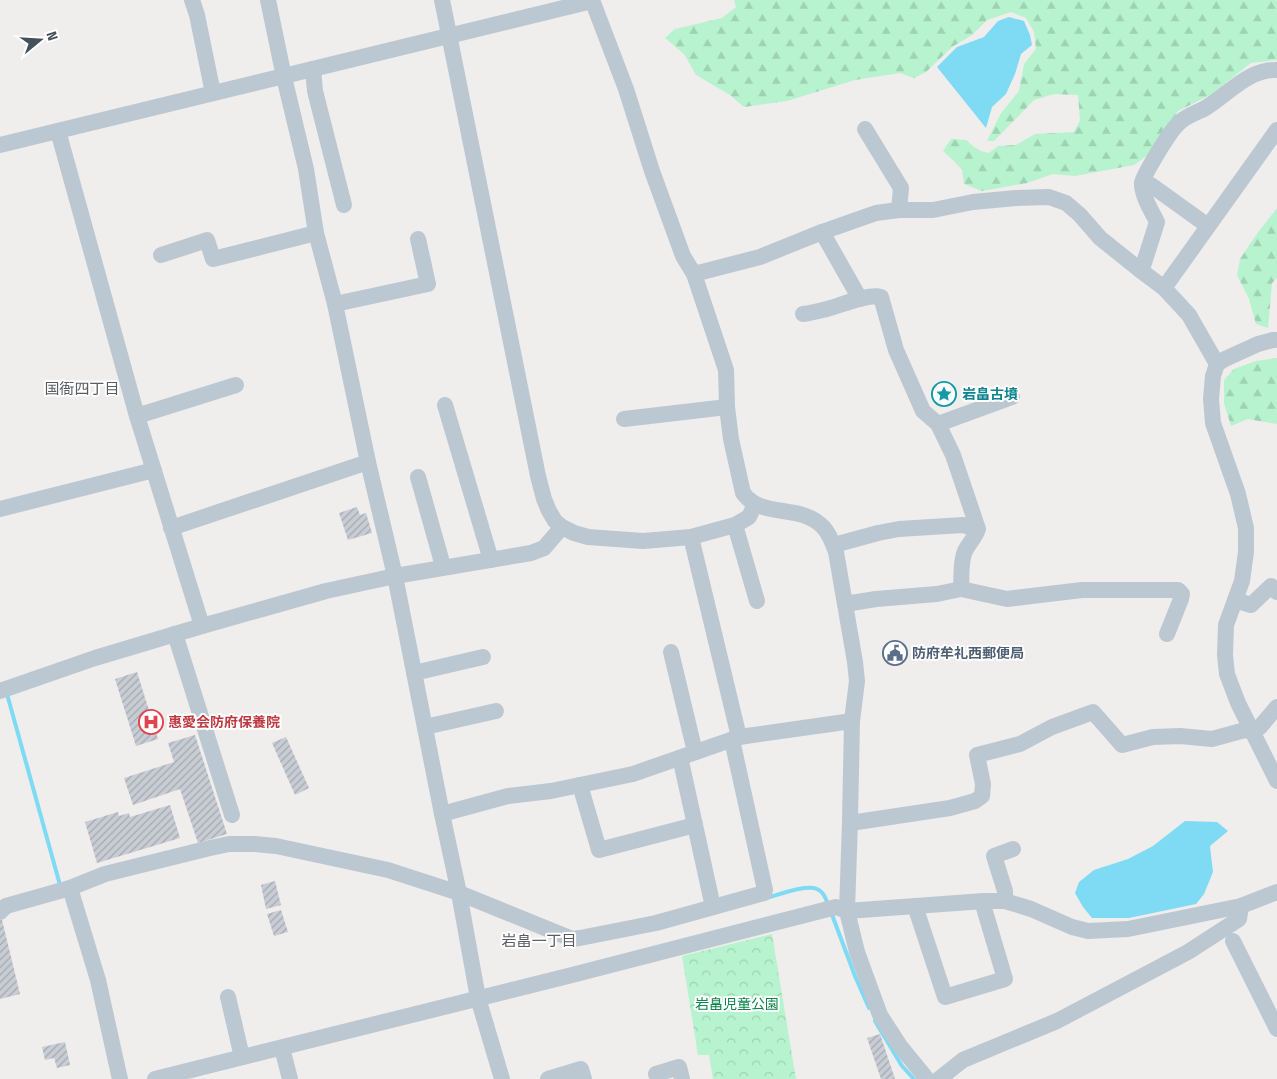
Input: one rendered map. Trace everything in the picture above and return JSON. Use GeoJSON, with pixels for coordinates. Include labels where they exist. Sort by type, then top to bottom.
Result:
{"type":"FeatureCollection","features":[{"type":"Feature","properties":{"kind":"street"},"geometry":{"type":"LineString","coordinates":[[192,0],[197,15],[213,93]]}},
{"type":"Feature","properties":{"kind":"street"},"geometry":{"type":"LineString","coordinates":[[268,0],[306,169],[316,233],[334,304],[395,576],[459,893],[478,998],[502,1079]]}},
{"type":"Feature","properties":{"kind":"street"},"geometry":{"type":"LineString","coordinates":[[442,0],[538,476],[548,511],[562,527],[574,533],[643,542],[691,537],[735,525],[749,517],[756,504]]}},
{"type":"Feature","properties":{"kind":"street"},"geometry":{"type":"LineString","coordinates":[[0,145],[592,0],[626,89],[652,171],[683,256],[694,274],[726,370],[727,407],[731,439],[743,493],[748,499],[767,509],[795,512],[815,520],[830,537],[836,552],[846,604],[857,681],[852,721],[847,911],[858,952],[880,1015],[900,1046],[927,1079]]}},
{"type":"Feature","properties":{"kind":"street"},"geometry":{"type":"LineString","coordinates":[[313,69],[315,91],[344,206]]}},
{"type":"Feature","properties":{"kind":"street"},"geometry":{"type":"LineString","coordinates":[[1140,270],[1144,263],[1156,222],[1142,184],[1145,174],[1176,125],[1184,118],[1206,108],[1252,75],[1277,70]]}},
{"type":"Feature","properties":{"kind":"street"},"geometry":{"type":"LineString","coordinates":[[864,129],[901,188],[899,210]]}},
{"type":"Feature","properties":{"kind":"street"},"geometry":{"type":"LineString","coordinates":[[1164,288],[1277,130]]}},
{"type":"Feature","properties":{"kind":"street"},"geometry":{"type":"LineString","coordinates":[[58,131],[137,416],[202,626]]}},
{"type":"Feature","properties":{"kind":"street"},"geometry":{"type":"LineString","coordinates":[[1142,184],[1151,185],[1208,226]]}},
{"type":"Feature","properties":{"kind":"street"},"geometry":{"type":"LineString","coordinates":[[694,274],[760,257],[876,213],[899,210],[933,210],[973,202],[1049,197],[1066,203],[1080,215],[1100,238],[1164,288],[1189,315],[1217,364]]}},
{"type":"Feature","properties":{"kind":"street"},"geometry":{"type":"LineString","coordinates":[[822,232],[860,299]]}},
{"type":"Feature","properties":{"kind":"street"},"geometry":{"type":"LineString","coordinates":[[161,255],[207,240],[213,259],[316,233]]}},
{"type":"Feature","properties":{"kind":"street"},"geometry":{"type":"LineString","coordinates":[[334,304],[428,284],[418,239]]}},
{"type":"Feature","properties":{"kind":"street"},"geometry":{"type":"LineString","coordinates":[[803,314],[860,299],[876,296],[880,298],[896,350],[923,411],[938,424],[953,455],[978,529],[976,537],[965,552],[961,589]]}},
{"type":"Feature","properties":{"kind":"street"},"geometry":{"type":"LineString","coordinates":[[1277,340],[1258,344],[1224,358],[1217,364],[1213,376],[1210,399],[1213,424],[1238,494],[1246,528],[1246,552],[1242,581],[1226,625],[1225,655],[1227,674],[1238,702],[1277,782]]}},
{"type":"Feature","properties":{"kind":"street"},"geometry":{"type":"LineString","coordinates":[[137,416],[236,385]]}},
{"type":"Feature","properties":{"kind":"street"},"geometry":{"type":"LineString","coordinates":[[938,424],[1012,398]]}},
{"type":"Feature","properties":{"kind":"street"},"geometry":{"type":"LineString","coordinates":[[446,405],[491,560]]}},
{"type":"Feature","properties":{"kind":"street"},"geometry":{"type":"LineString","coordinates":[[624,419],[727,407]]}},
{"type":"Feature","properties":{"kind":"street"},"geometry":{"type":"LineString","coordinates":[[171,528],[368,462]]}},
{"type":"Feature","properties":{"kind":"street"},"geometry":{"type":"LineString","coordinates":[[0,509],[154,470]]}},
{"type":"Feature","properties":{"kind":"street"},"geometry":{"type":"LineString","coordinates":[[418,477],[442,568]]}},
{"type":"Feature","properties":{"kind":"street"},"geometry":{"type":"LineString","coordinates":[[735,525],[757,602]]}},
{"type":"Feature","properties":{"kind":"street"},"geometry":{"type":"LineString","coordinates":[[834,546],[899,529],[963,525],[970,527],[976,534]]}},
{"type":"Feature","properties":{"kind":"street"},"geometry":{"type":"LineString","coordinates":[[0,690],[95,658],[326,591],[395,576],[531,553],[544,548],[562,527]]}},
{"type":"Feature","properties":{"kind":"street"},"geometry":{"type":"LineString","coordinates":[[0,912],[6,906],[70,888],[104,874],[229,844],[276,846],[388,870],[459,893],[572,939],[656,923],[764,893],[765,890],[735,738],[691,537]]}},
{"type":"Feature","properties":{"kind":"street"},"geometry":{"type":"LineString","coordinates":[[1235,600],[1251,605],[1272,586],[1277,592]]}},
{"type":"Feature","properties":{"kind":"street"},"geometry":{"type":"LineString","coordinates":[[846,604],[876,599],[937,594],[961,589],[1007,599],[1082,590],[1178,590],[1182,594],[1181,599],[1167,634]]}},
{"type":"Feature","properties":{"kind":"street"},"geometry":{"type":"LineString","coordinates":[[175,634],[232,815]]}},
{"type":"Feature","properties":{"kind":"street"},"geometry":{"type":"LineString","coordinates":[[671,652],[696,752]]}},
{"type":"Feature","properties":{"kind":"street"},"geometry":{"type":"LineString","coordinates":[[414,673],[483,657]]}},
{"type":"Feature","properties":{"kind":"street"},"geometry":{"type":"LineString","coordinates":[[850,821],[857,822],[950,808],[975,801],[982,796],[983,790],[977,755],[1020,744],[1052,727],[1093,712],[1122,745],[1153,737],[1180,736],[1212,739],[1245,730],[1253,732],[1260,727],[1277,707]]}},
{"type":"Feature","properties":{"kind":"street"},"geometry":{"type":"LineString","coordinates":[[425,728],[496,711]]}},
{"type":"Feature","properties":{"kind":"street"},"geometry":{"type":"LineString","coordinates":[[442,814],[508,796],[551,791],[633,774],[735,738],[852,721]]}},
{"type":"Feature","properties":{"kind":"street"},"geometry":{"type":"LineString","coordinates":[[679,758],[713,907]]}},
{"type":"Feature","properties":{"kind":"street"},"geometry":{"type":"LineString","coordinates":[[580,785],[599,850],[694,825]]}},
{"type":"Feature","properties":{"kind":"street"},"geometry":{"type":"LineString","coordinates":[[1005,901],[1005,891],[994,856],[1013,849]]}},
{"type":"Feature","properties":{"kind":"street"},"geometry":{"type":"LineString","coordinates":[[70,888],[98,980],[120,1079]]}},
{"type":"Feature","properties":{"kind":"street"},"geometry":{"type":"LineString","coordinates":[[155,1079],[836,907],[847,911],[1005,901],[1031,909],[1072,927],[1088,931],[1128,929],[1241,906],[1277,892]]}},
{"type":"Feature","properties":{"kind":"street"},"geometry":{"type":"LineString","coordinates":[[916,906],[945,997],[1005,979],[984,908],[984,901]]}},
{"type":"Feature","properties":{"kind":"street"},"geometry":{"type":"LineString","coordinates":[[939,1079],[963,1060],[1057,1021],[1188,952],[1239,919],[1241,906]]}},
{"type":"Feature","properties":{"kind":"street"},"geometry":{"type":"LineString","coordinates":[[1233,941],[1277,1029]]}},
{"type":"Feature","properties":{"kind":"street"},"geometry":{"type":"LineString","coordinates":[[228,997],[242,1057]]}},
{"type":"Feature","properties":{"kind":"street"},"geometry":{"type":"LineString","coordinates":[[282,1048],[290,1079]]}},
{"type":"Feature","properties":{"kind":"street"},"geometry":{"type":"LineString","coordinates":[[656,1074],[679,1067],[682,1079]]}},
{"type":"Feature","properties":{"kind":"street"},"geometry":{"type":"LineString","coordinates":[[548,1079],[581,1069],[584,1079]]}},
{"type":"Feature","properties":{"kind":"green space"},"geometry":{"type":"Polygon","coordinates":[[[734,0],[1277,0],[1277,60],[1251,63],[1210,95],[1178,111],[1155,150],[1134,165],[1075,176],[1053,174],[1027,183],[982,191],[964,184],[962,170],[943,151],[951,139],[966,140],[981,151],[989,153],[998,146],[1016,145],[1035,134],[1074,132],[1080,120],[1078,95],[1054,94],[1034,100],[994,141],[987,141],[1001,113],[1019,91],[1024,64],[1036,49],[1034,32],[1026,18],[1011,12],[987,20],[972,35],[952,47],[926,72],[914,78],[900,73],[855,80],[787,101],[744,107],[730,95],[696,75],[684,54],[665,38],[675,29],[722,18],[736,7],[734,0]]]}},
{"type":"Feature","properties":{"kind":"green space"},"geometry":{"type":"Polygon","coordinates":[[[1277,208],[1277,278],[1272,283],[1268,328],[1256,324],[1249,299],[1237,275],[1240,259],[1277,208]]]}},
{"type":"Feature","properties":{"kind":"green space"},"geometry":{"type":"Polygon","coordinates":[[[1277,358],[1277,424],[1248,419],[1231,426],[1224,403],[1224,380],[1234,369],[1256,361],[1277,358]]]}},
{"type":"Feature","properties":{"kind":"green space","name":"岩畠児童公園"},"geometry":{"type":"Polygon","coordinates":[[[772,934],[796,1079],[713,1079],[709,1055],[698,1055],[682,956],[772,934]]]}},
{"type":"Feature","properties":{"kind":"water"},"geometry":{"type":"Polygon","coordinates":[[[1009,17],[1024,21],[1032,45],[1021,54],[1006,94],[992,107],[986,128],[937,67],[957,47],[984,37],[998,21],[1009,17]]]}},
{"type":"Feature","properties":{"kind":"water"},"geometry":{"type":"Polygon","coordinates":[[[1185,821],[1217,822],[1228,831],[1210,846],[1213,872],[1204,894],[1196,904],[1129,918],[1092,918],[1075,893],[1079,882],[1094,870],[1128,859],[1153,846],[1185,821]]]}},
{"type":"Feature","properties":{"kind":"building"},"geometry":{"type":"Polygon","coordinates":[[[357,507],[360,515],[366,513],[372,533],[348,540],[339,513],[357,507]]]}},
{"type":"Feature","properties":{"kind":"building"},"geometry":{"type":"Polygon","coordinates":[[[137,672],[158,739],[136,746],[115,679],[137,672]]]}},
{"type":"Feature","properties":{"kind":"building"},"geometry":{"type":"Polygon","coordinates":[[[195,735],[227,834],[198,843],[180,789],[133,805],[124,778],[174,762],[168,743],[195,735]]]}},
{"type":"Feature","properties":{"kind":"building"},"geometry":{"type":"Polygon","coordinates":[[[286,737],[309,788],[295,795],[272,743],[286,737]]]}},
{"type":"Feature","properties":{"kind":"building"},"geometry":{"type":"Polygon","coordinates":[[[170,805],[180,838],[97,863],[85,822],[118,812],[119,816],[129,813],[130,817],[170,805]]]}},
{"type":"Feature","properties":{"kind":"building"},"geometry":{"type":"Polygon","coordinates":[[[275,881],[281,905],[266,909],[261,885],[275,881]]]}},
{"type":"Feature","properties":{"kind":"building"},"geometry":{"type":"Polygon","coordinates":[[[281,910],[288,932],[274,936],[267,914],[281,910]]]}},
{"type":"Feature","properties":{"kind":"building"},"geometry":{"type":"Polygon","coordinates":[[[0,920],[2,920],[20,994],[0,999],[0,920]]]}},
{"type":"Feature","properties":{"kind":"building"},"geometry":{"type":"Polygon","coordinates":[[[880,1034],[895,1079],[881,1079],[867,1038],[880,1034]]]}},
{"type":"Feature","properties":{"kind":"building"},"geometry":{"type":"Polygon","coordinates":[[[65,1042],[70,1065],[57,1068],[54,1058],[45,1060],[42,1047],[65,1042]]]}},
{"type":"Feature","properties":{"kind":"waterway"},"geometry":{"type":"LineString","coordinates":[[6,694],[60,885]]}},
{"type":"Feature","properties":{"kind":"waterway"},"geometry":{"type":"LineString","coordinates":[[766,898],[799,889],[812,888],[821,892],[828,905]]}},
{"type":"Feature","properties":{"kind":"waterway"},"geometry":{"type":"LineString","coordinates":[[831,912],[869,1008]]}},
{"type":"Feature","properties":{"kind":"waterway"},"geometry":{"type":"LineString","coordinates":[[875,1021],[902,1066],[914,1079]]}},
{"type":"Feature","properties":{"kind":"place","name":"岩畠古墳"},"geometry":{"type":"Point","coordinates":[944,394]}},
{"type":"Feature","properties":{"kind":"place","name":"防府牟礼西郵便局"},"geometry":{"type":"Point","coordinates":[895,653]}},
{"type":"Feature","properties":{"kind":"place","name":"惠愛会防府保養院"},"geometry":{"type":"Point","coordinates":[151,722]}},
{"type":"Feature","properties":{"kind":"district","name":"国衙四丁目"},"geometry":{"type":"Point","coordinates":[82,389]}},
{"type":"Feature","properties":{"kind":"district","name":"岩畠一丁目"},"geometry":{"type":"Point","coordinates":[539,941]}}]}
